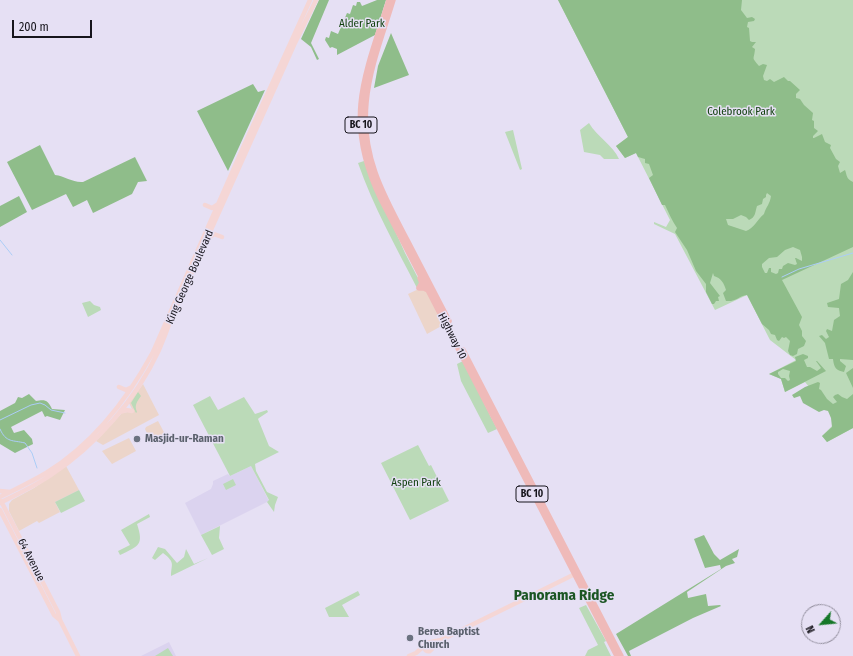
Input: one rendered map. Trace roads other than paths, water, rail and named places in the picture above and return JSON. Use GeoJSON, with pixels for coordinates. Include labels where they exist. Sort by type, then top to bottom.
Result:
{"type":"FeatureCollection","features":[{"type":"Feature","properties":{"kind":"highway","name":"Highway 10"},"geometry":{"type":"LineString","coordinates":[[389,0],[364,83],[360,105],[361,131],[365,158],[372,179],[576,574],[621,656]]}},
{"type":"Feature","properties":{"kind":"highway","name":"Highway 10"},"geometry":{"type":"LineString","coordinates":[[393,0],[368,89],[365,116],[367,143],[377,180],[617,656]]}},
{"type":"Feature","properties":{"kind":"main road","name":"King George Boulevard"},"geometry":{"type":"LineString","coordinates":[[0,500],[10,492],[47,472],[84,444],[110,418],[136,382],[153,352],[310,0]]}},
{"type":"Feature","properties":{"kind":"main road","name":"King George Boulevard"},"geometry":{"type":"LineString","coordinates":[[0,500],[37,484],[57,471],[92,442],[120,412],[137,388],[159,351],[285,65],[316,0]]}},
{"type":"Feature","properties":{"kind":"main road"},"geometry":{"type":"LineString","coordinates":[[205,205],[212,208],[219,203]]}},
{"type":"Feature","properties":{"kind":"main road"},"geometry":{"type":"LineString","coordinates":[[207,240],[214,234],[222,237]]}},
{"type":"Feature","properties":{"kind":"main road"},"geometry":{"type":"LineString","coordinates":[[120,388],[126,390],[136,382]]}},
{"type":"Feature","properties":{"kind":"main road"},"geometry":{"type":"LineString","coordinates":[[120,412],[126,410],[132,411]]}},
{"type":"Feature","properties":{"kind":"main road"},"geometry":{"type":"LineString","coordinates":[[0,491],[10,492]]}},
{"type":"Feature","properties":{"kind":"main road","name":"64 Avenue"},"geometry":{"type":"LineString","coordinates":[[0,500],[58,612],[60,620],[78,656]]}},
{"type":"Feature","properties":{"kind":"main road","name":"64 Avenue"},"geometry":{"type":"LineString","coordinates":[[0,511],[54,615],[60,620]]}},
{"type":"Feature","properties":{"kind":"main road"},"geometry":{"type":"LineString","coordinates":[[410,656],[416,653],[426,643],[441,640],[576,574]]}},
{"type":"Feature","properties":{"kind":"main road"},"geometry":{"type":"LineString","coordinates":[[416,653],[430,651],[441,640]]}},
{"type":"Feature","properties":{"kind":"main road"},"geometry":{"type":"LineString","coordinates":[[431,643],[433,649]]}},
{"type":"Feature","properties":{"kind":"main road"},"geometry":{"type":"LineString","coordinates":[[424,646],[427,651]]}},
{"type":"Feature","properties":{"kind":"waterway"},"geometry":{"type":"LineString","coordinates":[[0,240],[12,255]]}},
{"type":"Feature","properties":{"kind":"waterway"},"geometry":{"type":"LineString","coordinates":[[782,277],[799,269],[853,253]]}},
{"type":"Feature","properties":{"kind":"waterway"},"geometry":{"type":"LineString","coordinates":[[0,420],[31,405],[40,403],[51,410],[65,413]]}},
{"type":"Feature","properties":{"kind":"waterway"},"geometry":{"type":"LineString","coordinates":[[0,429],[7,439],[25,443],[32,453],[37,468]]}},
{"type":"Feature","properties":{"kind":"place","name":"Masjid-ur-Raman"},"geometry":{"type":"Point","coordinates":[137,439]}},
{"type":"Feature","properties":{"kind":"place","name":"Berea Baptist Church"},"geometry":{"type":"Point","coordinates":[410,638]}},
{"type":"Feature","properties":{"kind":"district","name":"Panorama Ridge"},"geometry":{"type":"Point","coordinates":[564,596]}},
{"type":"Feature","properties":{"kind":"park label","name":"Alder Park"},"geometry":{"type":"Point","coordinates":[362,24]}},
{"type":"Feature","properties":{"kind":"park label","name":"Colebrook Park"},"geometry":{"type":"Point","coordinates":[741,112]}},
{"type":"Feature","properties":{"kind":"park label","name":"Aspen Park"},"geometry":{"type":"Point","coordinates":[416,483]}}]}
